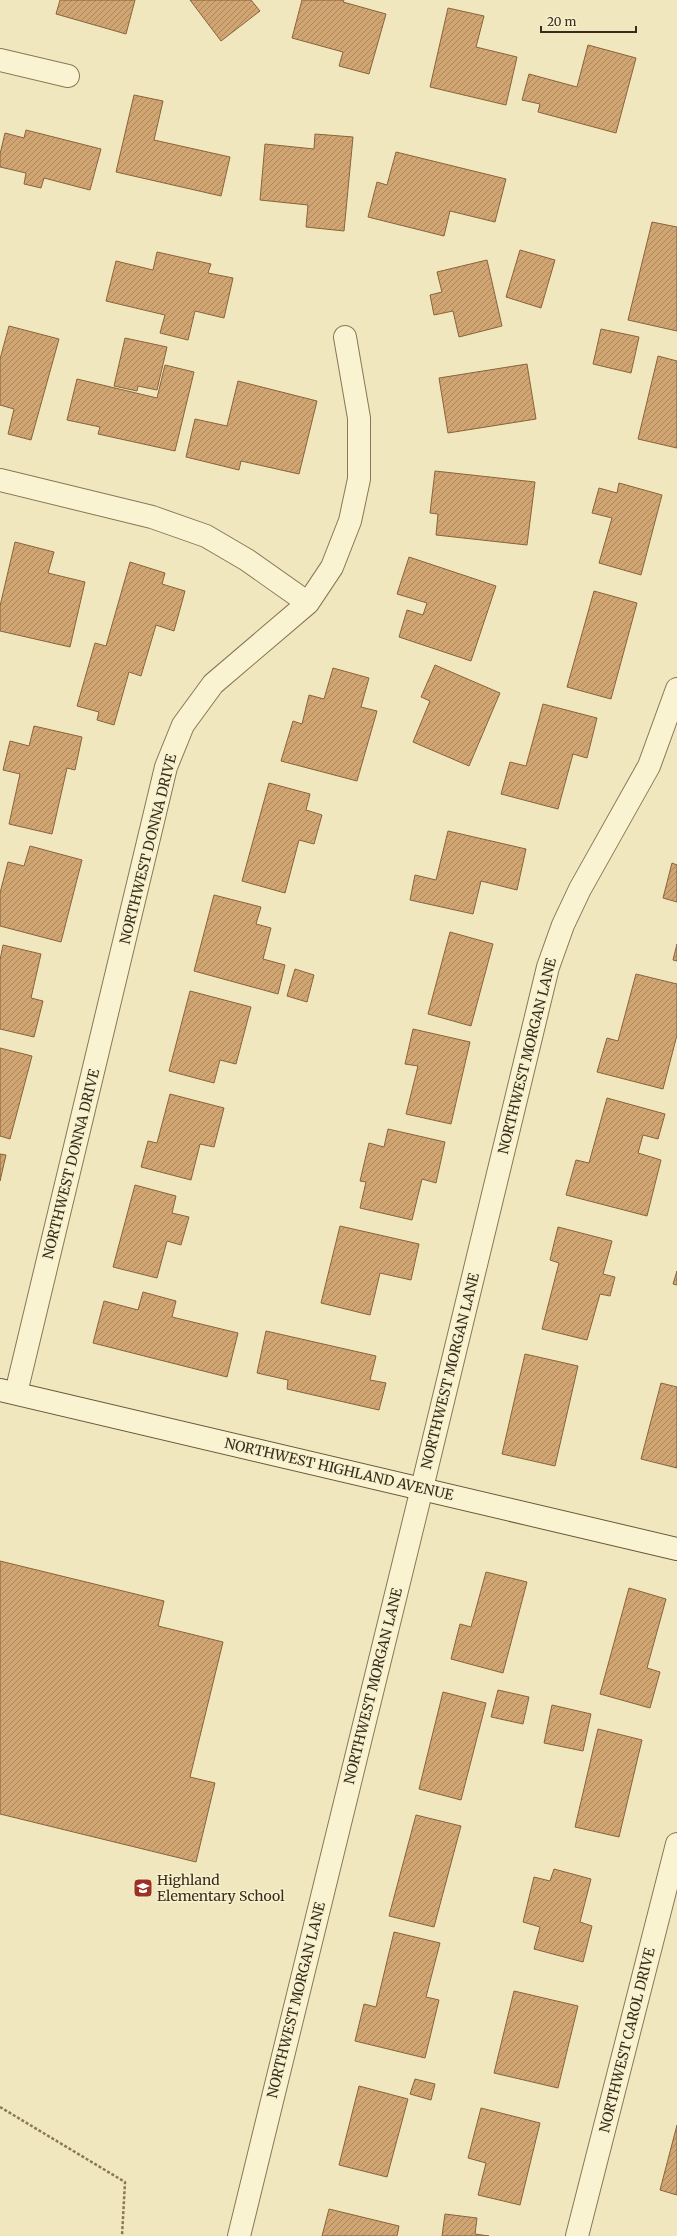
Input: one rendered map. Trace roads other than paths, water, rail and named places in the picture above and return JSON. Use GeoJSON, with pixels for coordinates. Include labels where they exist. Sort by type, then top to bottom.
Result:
{"type":"FeatureCollection","features":[{"type":"Feature","properties":{"kind":"street"},"geometry":{"type":"LineString","coordinates":[[0,60],[68,76]]}},
{"type":"Feature","properties":{"kind":"street","name":"NORTHWEST DONNA DRIVE"},"geometry":{"type":"LineString","coordinates":[[8,1392],[166,767],[183,725],[213,684],[308,603],[332,567],[350,521],[359,479],[359,418],[345,337]]}},
{"type":"Feature","properties":{"kind":"street"},"geometry":{"type":"LineString","coordinates":[[0,480],[152,517],[206,536],[247,560],[308,603]]}},
{"type":"Feature","properties":{"kind":"street","name":"NORTHWEST MORGAN LANE"},"geometry":{"type":"LineString","coordinates":[[239,2236],[548,967],[563,925],[580,889],[649,766],[677,690]]}},
{"type":"Feature","properties":{"kind":"street","name":"NORTHWEST HIGHLAND AVENUE"},"geometry":{"type":"LineString","coordinates":[[8,1392],[677,1549]]}},
{"type":"Feature","properties":{"kind":"street","name":"NORTHWEST CAROL DRIVE"},"geometry":{"type":"LineString","coordinates":[[577,2236],[677,1844]]}},
{"type":"Feature","properties":{"kind":"place","name":"Highland Elementary School"},"geometry":{"type":"Point","coordinates":[143,1888]}}]}
